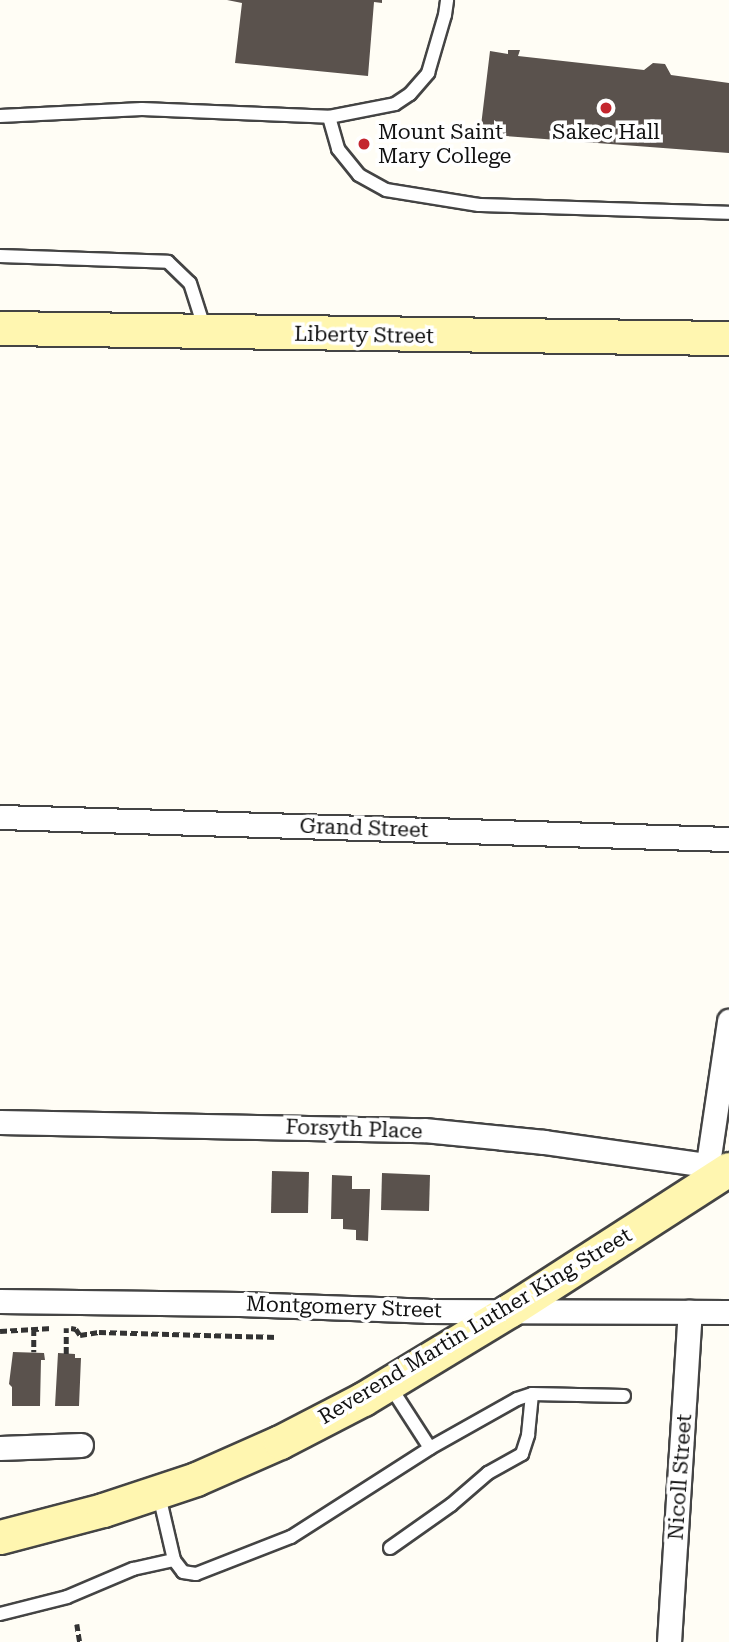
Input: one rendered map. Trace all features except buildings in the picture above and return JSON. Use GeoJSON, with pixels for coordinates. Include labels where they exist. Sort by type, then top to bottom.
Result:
{"type":"FeatureCollection","features":[{"type":"Feature","properties":{"kind":"street","name":"Liberty Street"},"geometry":{"type":"LineString","coordinates":[[0,328],[729,338]]}},
{"type":"Feature","properties":{"kind":"street","name":"Grand Street"},"geometry":{"type":"LineString","coordinates":[[0,817],[729,839]]}},
{"type":"Feature","properties":{"kind":"street"},"geometry":{"type":"LineString","coordinates":[[713,1173],[729,1021]]}},
{"type":"Feature","properties":{"kind":"street","name":"Forsyth Place"},"geometry":{"type":"LineString","coordinates":[[0,1122],[424,1130],[544,1142],[713,1173]]}},
{"type":"Feature","properties":{"kind":"street","name":"Reverend Martin Luther King Street"},"geometry":{"type":"LineString","coordinates":[[0,1537],[103,1510],[196,1479],[281,1442],[388,1383],[510,1310],[713,1173]]}},
{"type":"Feature","properties":{"kind":"street","name":"Montgomery Street"},"geometry":{"type":"LineString","coordinates":[[0,1301],[240,1304],[427,1311],[729,1312]]}},
{"type":"Feature","properties":{"kind":"street","name":"Nicoll Street"},"geometry":{"type":"LineString","coordinates":[[669,1642],[690,1312]]}},
{"type":"Feature","properties":{"kind":"street"},"geometry":{"type":"LineString","coordinates":[[0,1448],[81,1445]]}},
{"type":"Feature","properties":{"kind":"lane"},"geometry":{"type":"LineString","coordinates":[[0,116],[142,109],[329,117],[395,104],[410,94],[428,73],[446,15],[447,0]]}},
{"type":"Feature","properties":{"kind":"lane"},"geometry":{"type":"LineString","coordinates":[[329,117],[338,149],[359,175],[386,190],[479,205],[729,213]]}},
{"type":"Feature","properties":{"kind":"lane"},"geometry":{"type":"LineString","coordinates":[[0,256],[168,261],[190,283],[205,332]]}},
{"type":"Feature","properties":{"kind":"lane"},"geometry":{"type":"LineString","coordinates":[[388,1383],[430,1448]]}},
{"type":"Feature","properties":{"kind":"lane"},"geometry":{"type":"LineString","coordinates":[[390,1548],[451,1505],[488,1473],[522,1454],[528,1435],[532,1394]]}},
{"type":"Feature","properties":{"kind":"lane"},"geometry":{"type":"LineString","coordinates":[[158,1491],[174,1560],[183,1573],[196,1574],[291,1537],[430,1448],[517,1399],[532,1394],[624,1396]]}},
{"type":"Feature","properties":{"kind":"lane"},"geometry":{"type":"LineString","coordinates":[[0,1614],[66,1597],[133,1569],[174,1560]]}},
{"type":"Feature","properties":{"kind":"path"},"geometry":{"type":"LineString","coordinates":[[65,1354],[66,1328]]}},
{"type":"Feature","properties":{"kind":"path"},"geometry":{"type":"LineString","coordinates":[[0,1331],[66,1328],[76,1329],[80,1335],[99,1332],[277,1338]]}},
{"type":"Feature","properties":{"kind":"path"},"geometry":{"type":"LineString","coordinates":[[34,1329],[34,1352]]}},
{"type":"Feature","properties":{"kind":"path"},"geometry":{"type":"LineString","coordinates":[[77,1625],[80,1642]]}},
{"type":"Feature","properties":{"kind":"place","name":"Sakec Hall"},"geometry":{"type":"Point","coordinates":[606,108]}},
{"type":"Feature","properties":{"kind":"place","name":"Mount Saint Mary College"},"geometry":{"type":"Point","coordinates":[364,144]}}]}
